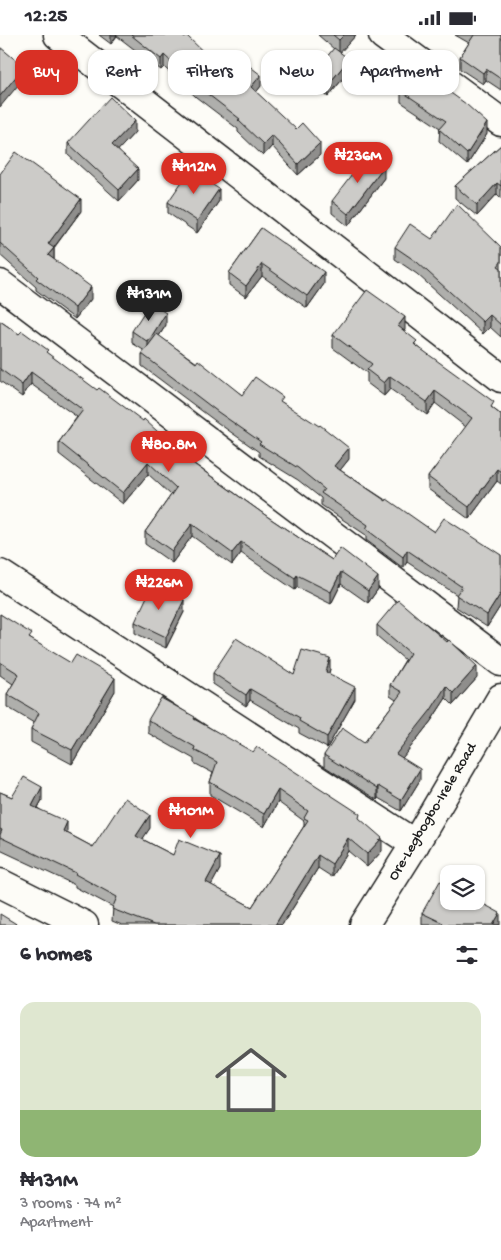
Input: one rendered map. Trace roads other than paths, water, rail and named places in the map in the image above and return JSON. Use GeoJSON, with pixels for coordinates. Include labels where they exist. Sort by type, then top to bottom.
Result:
{"type":"FeatureCollection","features":[{"type":"Feature","properties":{"kind":"street"},"geometry":{"type":"LineString","coordinates":[[58,35],[501,378]]}},
{"type":"Feature","properties":{"kind":"street"},"geometry":{"type":"LineString","coordinates":[[383,35],[501,122]]}},
{"type":"Feature","properties":{"kind":"street"},"geometry":{"type":"LineString","coordinates":[[0,284],[501,662]]}},
{"type":"Feature","properties":{"kind":"street"},"geometry":{"type":"LineString","coordinates":[[0,574],[415,844]]}},
{"type":"Feature","properties":{"kind":"street","name":"Ore-Legbogbo-Irele Road"},"geometry":{"type":"LineString","coordinates":[[364,925],[415,844],[501,698]]}},
{"type":"Feature","properties":{"kind":"street"},"geometry":{"type":"LineString","coordinates":[[0,883],[84,925]]}}]}
